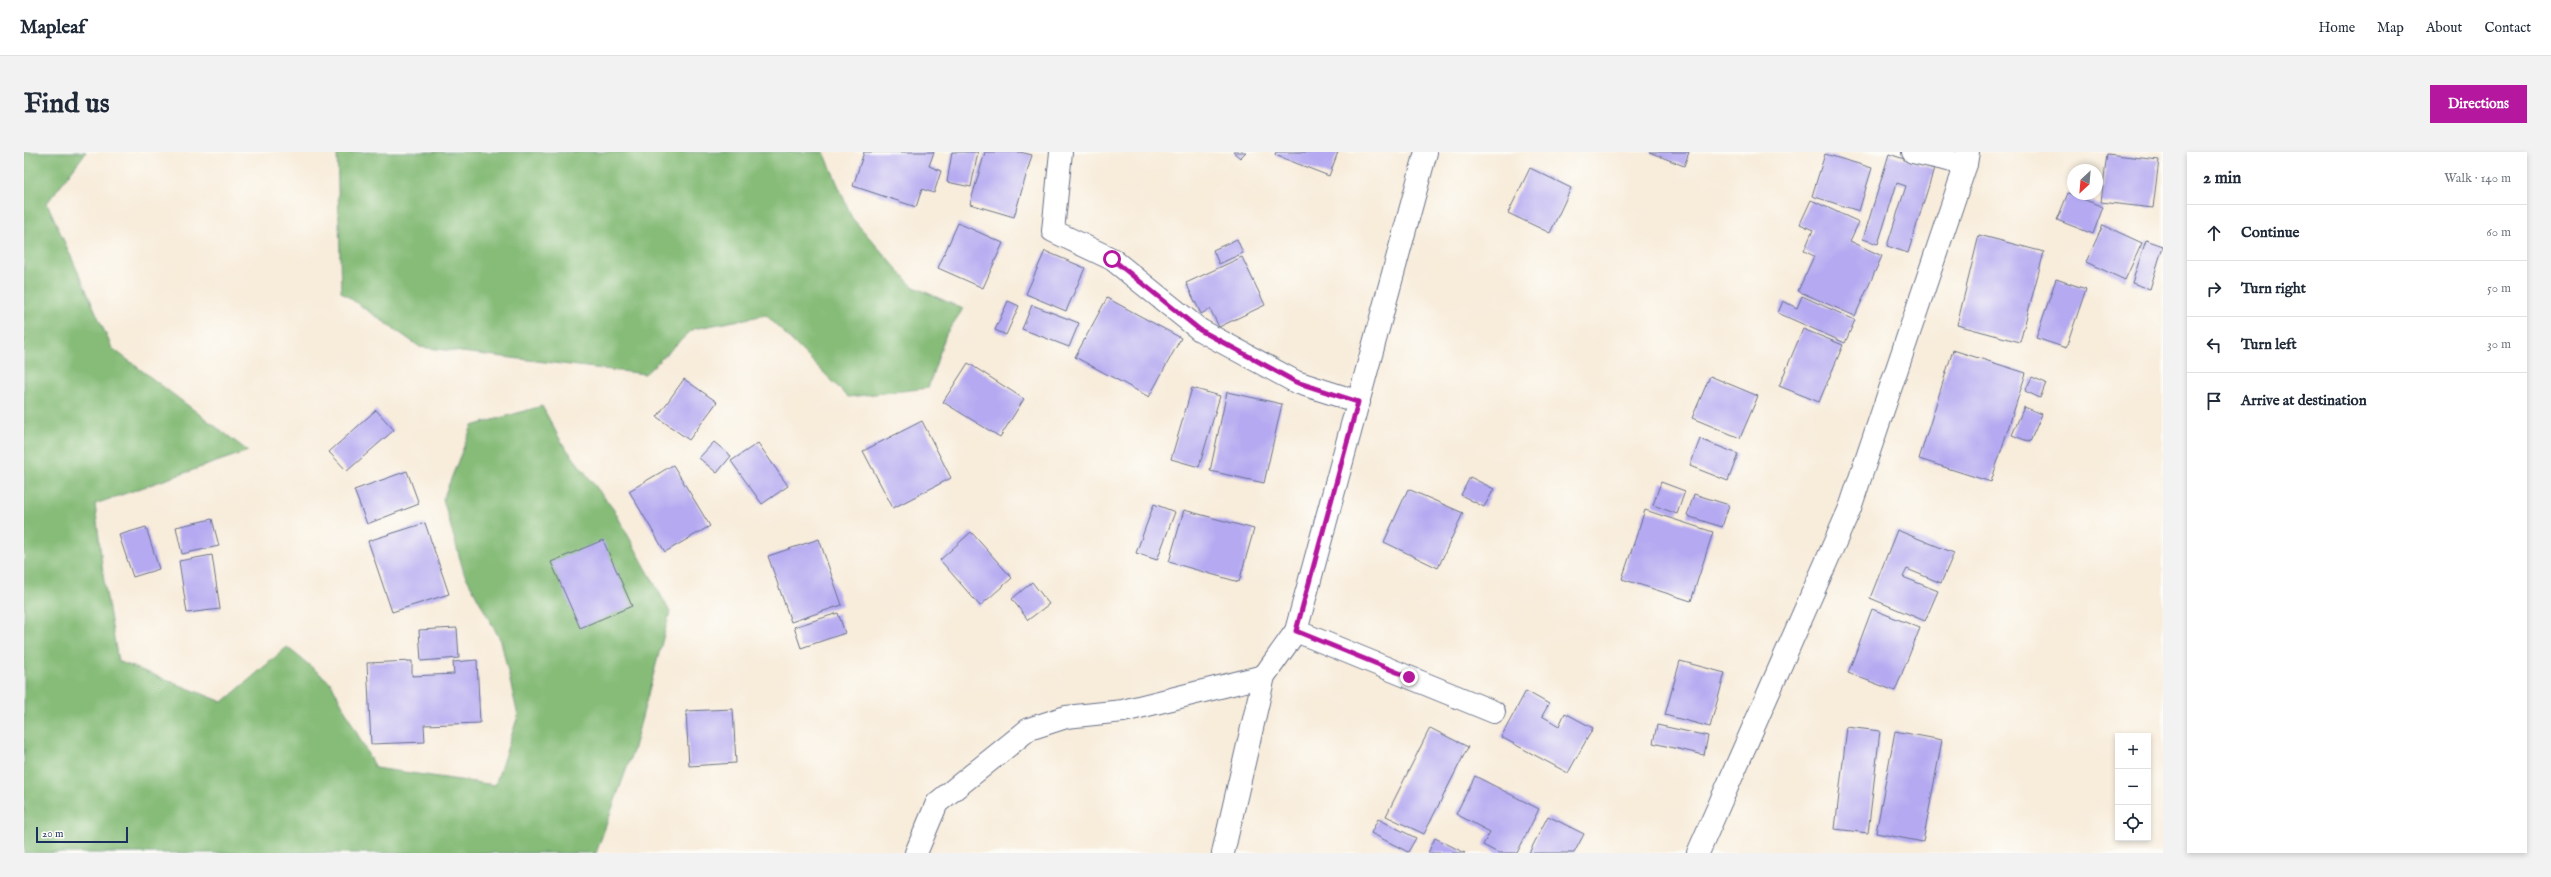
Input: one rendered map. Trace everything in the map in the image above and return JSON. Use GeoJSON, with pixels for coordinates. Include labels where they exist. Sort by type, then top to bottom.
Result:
{"type":"FeatureCollection","features":[{"type":"Feature","properties":{"kind":"street"},"geometry":{"type":"LineString","coordinates":[[1061,152],[1053,231],[1112,259],[1200,330],[1296,382],[1358,402]]}},
{"type":"Feature","properties":{"kind":"street"},"geometry":{"type":"LineString","coordinates":[[1223,853],[1264,676],[1296,631],[1426,152]]}},
{"type":"Feature","properties":{"kind":"street"},"geometry":{"type":"LineString","coordinates":[[1698,853],[1850,508],[1967,158],[1913,152]]}},
{"type":"Feature","properties":{"kind":"street"},"geometry":{"type":"LineString","coordinates":[[1296,631],[1494,712]]}},
{"type":"Feature","properties":{"kind":"street"},"geometry":{"type":"LineString","coordinates":[[916,853],[937,803],[1030,729],[1066,717],[1123,711],[1264,676]]}},
{"type":"Feature","properties":{"kind":"green space"},"geometry":{"type":"Polygon","coordinates":[[[24,152],[86,152],[47,203],[112,348],[248,451],[95,504],[104,581],[118,661],[223,702],[287,647],[331,683],[375,768],[495,785],[518,716],[501,641],[464,573],[443,499],[472,426],[542,406],[562,443],[614,510],[670,612],[633,751],[596,853],[24,853],[24,152]]]}},
{"type":"Feature","properties":{"kind":"green space"},"geometry":{"type":"Polygon","coordinates":[[[337,152],[824,152],[852,218],[912,286],[963,309],[946,334],[928,388],[848,397],[766,315],[693,329],[645,374],[420,347],[341,292],[337,152]]]}},
{"type":"Feature","properties":{"kind":"building"},"geometry":{"type":"Polygon","coordinates":[[[864,152],[934,152],[929,166],[941,171],[934,193],[922,189],[916,207],[853,186],[864,152]]]}},
{"type":"Feature","properties":{"kind":"building"},"geometry":{"type":"Polygon","coordinates":[[[952,152],[978,152],[971,187],[947,182],[952,152]]]}},
{"type":"Feature","properties":{"kind":"building"},"geometry":{"type":"Polygon","coordinates":[[[985,152],[1020,152],[1032,155],[1014,217],[970,204],[985,152]]]}},
{"type":"Feature","properties":{"kind":"building"},"geometry":{"type":"Polygon","coordinates":[[[1233,152],[1246,152],[1240,158],[1233,152]]]}},
{"type":"Feature","properties":{"kind":"building"},"geometry":{"type":"Polygon","coordinates":[[[1276,152],[1338,152],[1329,176],[1275,155],[1276,152]]]}},
{"type":"Feature","properties":{"kind":"building"},"geometry":{"type":"Polygon","coordinates":[[[1649,152],[1689,152],[1684,166],[1649,152]]]}},
{"type":"Feature","properties":{"kind":"building"},"geometry":{"type":"Polygon","coordinates":[[[1825,154],[1872,168],[1859,211],[1812,196],[1825,154]]]}},
{"type":"Feature","properties":{"kind":"building"},"geometry":{"type":"Polygon","coordinates":[[[1889,154],[1934,169],[1908,253],[1887,246],[1906,186],[1897,183],[1878,244],[1863,239],[1889,154]]]}},
{"type":"Feature","properties":{"kind":"building"},"geometry":{"type":"Polygon","coordinates":[[[2107,154],[2159,160],[2153,208],[2101,202],[2101,200],[2103,200],[2103,186],[2107,154]]]}},
{"type":"Feature","properties":{"kind":"building"},"geometry":{"type":"Polygon","coordinates":[[[1530,168],[1571,188],[1550,233],[1508,213],[1530,168]]]}},
{"type":"Feature","properties":{"kind":"building"},"geometry":{"type":"Polygon","coordinates":[[[2067,195],[2067,200],[2086,200],[2103,207],[2093,234],[2057,220],[2067,195]]]}},
{"type":"Feature","properties":{"kind":"building"},"geometry":{"type":"Polygon","coordinates":[[[1811,200],[1859,222],[1850,241],[1882,256],[1855,316],[1798,291],[1814,256],[1804,251],[1813,230],[1800,224],[1811,200]]]}},
{"type":"Feature","properties":{"kind":"building"},"geometry":{"type":"Polygon","coordinates":[[[958,223],[1003,243],[983,288],[938,268],[958,223]]]}},
{"type":"Feature","properties":{"kind":"building"},"geometry":{"type":"Polygon","coordinates":[[[2103,225],[2142,243],[2125,280],[2086,262],[2103,225]]]}},
{"type":"Feature","properties":{"kind":"building"},"geometry":{"type":"Polygon","coordinates":[[[1979,235],[2044,252],[2020,342],[1957,325],[1979,235]]]}},
{"type":"Feature","properties":{"kind":"building"},"geometry":{"type":"Polygon","coordinates":[[[1237,239],[1243,253],[1219,264],[1213,250],[1237,239]]]}},
{"type":"Feature","properties":{"kind":"building"},"geometry":{"type":"Polygon","coordinates":[[[2146,240],[2163,246],[2150,289],[2132,283],[2146,240]]]}},
{"type":"Feature","properties":{"kind":"building"},"geometry":{"type":"Polygon","coordinates":[[[1045,251],[1085,268],[1066,311],[1026,294],[1045,251]]]}},
{"type":"Feature","properties":{"kind":"building"},"geometry":{"type":"Polygon","coordinates":[[[1242,257],[1265,305],[1219,327],[1210,309],[1201,314],[1186,283],[1242,257]]]}},
{"type":"Feature","properties":{"kind":"building"},"geometry":{"type":"Polygon","coordinates":[[[2056,279],[2086,289],[2066,348],[2036,338],[2056,279]]]}},
{"type":"Feature","properties":{"kind":"building"},"geometry":{"type":"Polygon","coordinates":[[[1802,296],[1855,320],[1845,343],[1778,313],[1783,301],[1797,308],[1802,296]]]}},
{"type":"Feature","properties":{"kind":"building"},"geometry":{"type":"Polygon","coordinates":[[[1107,298],[1181,338],[1149,397],[1075,357],[1107,298]]]}},
{"type":"Feature","properties":{"kind":"building"},"geometry":{"type":"Polygon","coordinates":[[[1008,301],[1019,306],[1006,335],[995,330],[1008,301]]]}},
{"type":"Feature","properties":{"kind":"building"},"geometry":{"type":"Polygon","coordinates":[[[1032,305],[1079,323],[1069,347],[1022,329],[1032,305]]]}},
{"type":"Feature","properties":{"kind":"building"},"geometry":{"type":"Polygon","coordinates":[[[1803,329],[1843,345],[1819,402],[1779,386],[1803,329]]]}},
{"type":"Feature","properties":{"kind":"building"},"geometry":{"type":"Polygon","coordinates":[[[1953,350],[2026,373],[1991,482],[1919,459],[1953,350]]]}},
{"type":"Feature","properties":{"kind":"building"},"geometry":{"type":"Polygon","coordinates":[[[968,363],[1024,399],[1000,437],[943,402],[968,363]]]}},
{"type":"Feature","properties":{"kind":"building"},"geometry":{"type":"Polygon","coordinates":[[[1710,376],[1758,396],[1740,438],[1692,418],[1710,376]]]}},
{"type":"Feature","properties":{"kind":"building"},"geometry":{"type":"Polygon","coordinates":[[[2032,377],[2046,383],[2040,398],[2025,391],[2032,377]]]}},
{"type":"Feature","properties":{"kind":"building"},"geometry":{"type":"Polygon","coordinates":[[[684,379],[717,402],[689,440],[657,417],[684,379]]]}},
{"type":"Feature","properties":{"kind":"building"},"geometry":{"type":"Polygon","coordinates":[[[1192,388],[1220,396],[1199,467],[1171,459],[1192,388]]]}},
{"type":"Feature","properties":{"kind":"building"},"geometry":{"type":"Polygon","coordinates":[[[1227,392],[1282,404],[1264,483],[1210,471],[1227,392]]]}},
{"type":"Feature","properties":{"kind":"building"},"geometry":{"type":"Polygon","coordinates":[[[2024,407],[2042,414],[2030,442],[2012,435],[2024,407]]]}},
{"type":"Feature","properties":{"kind":"building"},"geometry":{"type":"Polygon","coordinates":[[[376,410],[394,430],[347,471],[329,452],[376,410]]]}},
{"type":"Feature","properties":{"kind":"building"},"geometry":{"type":"Polygon","coordinates":[[[922,421],[951,478],[893,508],[863,451],[922,421]]]}},
{"type":"Feature","properties":{"kind":"building"},"geometry":{"type":"Polygon","coordinates":[[[1700,439],[1738,454],[1728,481],[1690,466],[1700,439]]]}},
{"type":"Feature","properties":{"kind":"building"},"geometry":{"type":"Polygon","coordinates":[[[714,442],[731,456],[717,473],[699,458],[714,442]]]}},
{"type":"Feature","properties":{"kind":"building"},"geometry":{"type":"Polygon","coordinates":[[[758,443],[788,486],[762,504],[731,461],[758,443]]]}},
{"type":"Feature","properties":{"kind":"building"},"geometry":{"type":"Polygon","coordinates":[[[673,465],[710,526],[665,552],[629,491],[673,465]]]}},
{"type":"Feature","properties":{"kind":"building"},"geometry":{"type":"Polygon","coordinates":[[[407,471],[419,504],[367,524],[354,490],[407,471]]]}},
{"type":"Feature","properties":{"kind":"building"},"geometry":{"type":"Polygon","coordinates":[[[1470,477],[1494,489],[1484,507],[1461,495],[1470,477]]]}},
{"type":"Feature","properties":{"kind":"building"},"geometry":{"type":"Polygon","coordinates":[[[1661,482],[1685,491],[1677,514],[1653,505],[1661,482]]]}},
{"type":"Feature","properties":{"kind":"building"},"geometry":{"type":"Polygon","coordinates":[[[1408,489],[1463,513],[1438,568],[1384,542],[1408,489]]]}},
{"type":"Feature","properties":{"kind":"building"},"geometry":{"type":"Polygon","coordinates":[[[1694,494],[1729,505],[1722,527],[1687,516],[1694,494]]]}},
{"type":"Feature","properties":{"kind":"building"},"geometry":{"type":"Polygon","coordinates":[[[1154,504],[1175,512],[1157,560],[1136,553],[1154,504]]]}},
{"type":"Feature","properties":{"kind":"building"},"geometry":{"type":"Polygon","coordinates":[[[1184,510],[1254,529],[1239,582],[1169,562],[1184,510]]]}},
{"type":"Feature","properties":{"kind":"building"},"geometry":{"type":"Polygon","coordinates":[[[1645,510],[1713,532],[1691,601],[1622,579],[1645,510]]]}},
{"type":"Feature","properties":{"kind":"building"},"geometry":{"type":"Polygon","coordinates":[[[212,519],[219,546],[182,554],[176,527],[212,519]]]}},
{"type":"Feature","properties":{"kind":"building"},"geometry":{"type":"Polygon","coordinates":[[[425,523],[449,594],[392,612],[368,541],[425,523]]]}},
{"type":"Feature","properties":{"kind":"building"},"geometry":{"type":"Polygon","coordinates":[[[146,527],[159,569],[133,577],[119,535],[146,527]]]}},
{"type":"Feature","properties":{"kind":"building"},"geometry":{"type":"Polygon","coordinates":[[[1897,530],[1954,553],[1941,583],[1907,569],[1903,577],[1938,591],[1925,621],[1870,598],[1897,530]]]}},
{"type":"Feature","properties":{"kind":"building"},"geometry":{"type":"Polygon","coordinates":[[[971,532],[1012,578],[980,606],[940,560],[971,532]]]}},
{"type":"Feature","properties":{"kind":"building"},"geometry":{"type":"Polygon","coordinates":[[[819,539],[842,605],[791,622],[768,556],[819,539]]]}},
{"type":"Feature","properties":{"kind":"building"},"geometry":{"type":"Polygon","coordinates":[[[603,540],[632,606],[580,628],[551,562],[603,540]]]}},
{"type":"Feature","properties":{"kind":"building"},"geometry":{"type":"Polygon","coordinates":[[[212,555],[220,609],[187,613],[179,561],[212,555]]]}},
{"type":"Feature","properties":{"kind":"building"},"geometry":{"type":"Polygon","coordinates":[[[1032,582],[1049,604],[1028,620],[1012,599],[1032,582]]]}},
{"type":"Feature","properties":{"kind":"building"},"geometry":{"type":"Polygon","coordinates":[[[1872,609],[1920,628],[1895,691],[1848,673],[1872,609]]]}},
{"type":"Feature","properties":{"kind":"building"},"geometry":{"type":"Polygon","coordinates":[[[838,613],[845,633],[801,648],[794,627],[838,613]]]}},
{"type":"Feature","properties":{"kind":"building"},"geometry":{"type":"Polygon","coordinates":[[[457,628],[459,658],[421,661],[419,630],[457,628]]]}},
{"type":"Feature","properties":{"kind":"building"},"geometry":{"type":"Polygon","coordinates":[[[477,660],[480,723],[424,725],[425,742],[371,744],[367,663],[412,661],[412,676],[454,674],[453,662],[477,660]]]}},
{"type":"Feature","properties":{"kind":"building"},"geometry":{"type":"Polygon","coordinates":[[[1680,661],[1725,673],[1710,727],[1665,715],[1680,661]]]}},
{"type":"Feature","properties":{"kind":"building"},"geometry":{"type":"Polygon","coordinates":[[[1526,691],[1549,704],[1542,716],[1559,726],[1565,713],[1593,728],[1568,773],[1501,737],[1526,691]]]}},
{"type":"Feature","properties":{"kind":"building"},"geometry":{"type":"Polygon","coordinates":[[[733,709],[736,763],[689,766],[686,711],[733,709]]]}},
{"type":"Feature","properties":{"kind":"building"},"geometry":{"type":"Polygon","coordinates":[[[1657,725],[1708,736],[1704,755],[1653,743],[1657,725]]]}},
{"type":"Feature","properties":{"kind":"building"},"geometry":{"type":"Polygon","coordinates":[[[1847,727],[1880,731],[1868,833],[1835,829],[1847,727]]]}},
{"type":"Feature","properties":{"kind":"building"},"geometry":{"type":"Polygon","coordinates":[[[1430,728],[1468,747],[1424,834],[1386,816],[1430,728]]]}},
{"type":"Feature","properties":{"kind":"building"},"geometry":{"type":"Polygon","coordinates":[[[1895,731],[1942,740],[1923,842],[1876,833],[1895,731]]]}},
{"type":"Feature","properties":{"kind":"building"},"geometry":{"type":"Polygon","coordinates":[[[1475,776],[1539,809],[1517,853],[1498,853],[1483,845],[1490,832],[1456,814],[1475,776]]]}},
{"type":"Feature","properties":{"kind":"building"},"geometry":{"type":"Polygon","coordinates":[[[1548,816],[1584,834],[1574,853],[1529,853],[1548,816]]]}},
{"type":"Feature","properties":{"kind":"building"},"geometry":{"type":"Polygon","coordinates":[[[1378,819],[1416,838],[1408,852],[1371,833],[1378,819]]]}},
{"type":"Feature","properties":{"kind":"building"},"geometry":{"type":"Polygon","coordinates":[[[1435,838],[1465,853],[1428,853],[1435,838]]]}},
{"type":"Feature","properties":{"kind":"route"},"geometry":{"type":"LineString","coordinates":[[1112,259],[1200,330],[1296,382],[1358,402],[1296,631],[1409,677]]}}]}
